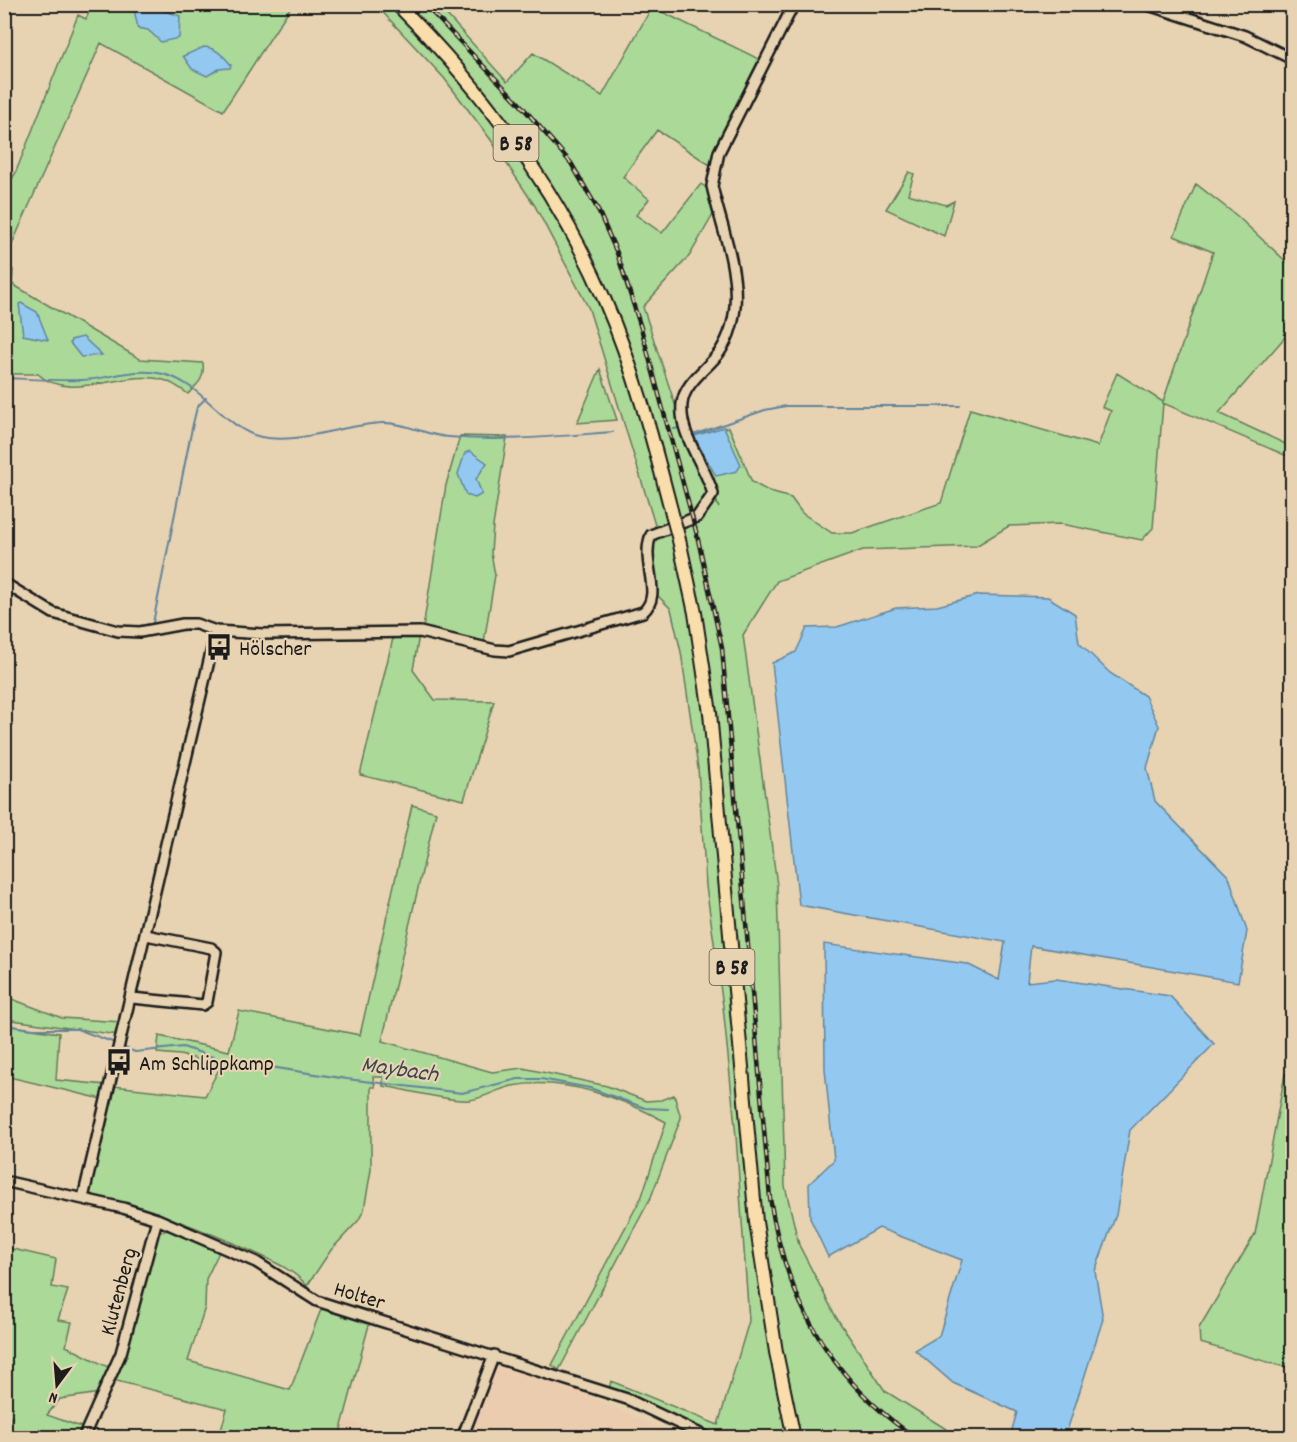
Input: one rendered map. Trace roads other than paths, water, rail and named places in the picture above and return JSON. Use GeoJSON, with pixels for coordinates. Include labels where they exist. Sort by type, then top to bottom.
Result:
{"type":"FeatureCollection","features":[{"type":"Feature","properties":{"kind":"main road","name":"B 58"},"geometry":{"type":"LineString","coordinates":[[397,4],[471,85],[505,127],[556,202],[583,253],[623,346],[671,510],[700,644],[710,712],[756,1222],[776,1352],[793,1436]]}},
{"type":"Feature","properties":{"kind":"street"},"geometry":{"type":"LineString","coordinates":[[4,583],[52,613],[118,631],[140,632],[183,624],[196,624],[216,631],[263,634],[420,632],[495,650],[509,651],[643,612],[649,607],[653,592],[646,551],[651,535],[697,517],[713,494],[685,429],[682,404],[688,388],[714,359],[728,338],[737,301],[736,282],[712,186],[715,162],[794,4]]}},
{"type":"Feature","properties":{"kind":"street"},"geometry":{"type":"LineString","coordinates":[[1145,4],[1245,36],[1293,59]]}},
{"type":"Feature","properties":{"kind":"street"},"geometry":{"type":"LineString","coordinates":[[82,1198],[132,998],[216,631]]}},
{"type":"Feature","properties":{"kind":"street"},"geometry":{"type":"LineString","coordinates":[[132,998],[203,1005],[207,1002],[216,952],[211,948],[146,935]]}},
{"type":"Feature","properties":{"kind":"street","name":"Holter"},"geometry":{"type":"LineString","coordinates":[[4,1181],[82,1198],[157,1219],[256,1262],[317,1300],[627,1399],[709,1437]]}},
{"type":"Feature","properties":{"kind":"street","name":"Klutenberg"},"geometry":{"type":"LineString","coordinates":[[83,1437],[121,1353],[157,1219]]}},
{"type":"Feature","properties":{"kind":"street"},"geometry":{"type":"LineString","coordinates":[[462,1437],[494,1355]]}},
{"type":"Feature","properties":{"kind":"water"},"geometry":{"type":"Polygon","coordinates":[[[133,5],[148,5],[180,16],[179,38],[161,42],[148,30],[138,28],[133,5]]]}},
{"type":"Feature","properties":{"kind":"water"},"geometry":{"type":"Polygon","coordinates":[[[204,47],[219,53],[231,65],[230,68],[219,69],[207,76],[192,69],[183,56],[204,47]]]}},
{"type":"Feature","properties":{"kind":"water"},"geometry":{"type":"Polygon","coordinates":[[[19,304],[37,312],[48,340],[23,335],[19,304]]]}},
{"type":"Feature","properties":{"kind":"water"},"geometry":{"type":"Polygon","coordinates":[[[83,337],[102,355],[81,357],[70,343],[71,340],[83,337]]]}},
{"type":"Feature","properties":{"kind":"water"},"geometry":{"type":"Polygon","coordinates":[[[724,427],[741,465],[737,471],[716,476],[694,436],[724,427]]]}},
{"type":"Feature","properties":{"kind":"water"},"geometry":{"type":"Polygon","coordinates":[[[470,451],[487,463],[476,479],[482,494],[475,498],[466,495],[458,474],[465,453],[470,451]]]}},
{"type":"Feature","properties":{"kind":"water"},"geometry":{"type":"Polygon","coordinates":[[[979,595],[1048,597],[1075,614],[1079,643],[1110,673],[1145,696],[1159,726],[1147,768],[1155,801],[1229,877],[1247,931],[1238,982],[1031,946],[1027,982],[1056,979],[1170,996],[1214,1044],[1130,1130],[1116,1215],[1095,1271],[1103,1319],[1065,1437],[1010,1437],[1017,1412],[953,1383],[915,1350],[939,1336],[962,1260],[879,1228],[828,1257],[810,1218],[809,1184],[834,1160],[825,1069],[824,944],[967,964],[999,980],[1005,942],[799,905],[772,663],[796,652],[807,628],[837,627],[896,608],[937,606],[979,595]]]}},
{"type":"Feature","properties":{"kind":"waterway"},"geometry":{"type":"LineString","coordinates":[[1169,4],[1232,27]]}},
{"type":"Feature","properties":{"kind":"waterway"},"geometry":{"type":"LineString","coordinates":[[1252,34],[1292,53]]}},
{"type":"Feature","properties":{"kind":"waterway"},"geometry":{"type":"LineString","coordinates":[[4,378],[82,380],[142,372],[163,374],[190,387],[224,416],[248,432],[276,439],[383,423],[441,436],[490,439],[613,432]]}},
{"type":"Feature","properties":{"kind":"waterway"},"geometry":{"type":"LineString","coordinates":[[153,623],[192,428],[197,407],[206,398]]}},
{"type":"Feature","properties":{"kind":"waterway"},"geometry":{"type":"LineString","coordinates":[[693,435],[765,410],[786,406],[960,406]]}},
{"type":"Feature","properties":{"kind":"waterway"},"geometry":{"type":"LineString","coordinates":[[674,429],[680,428]]}},
{"type":"Feature","properties":{"kind":"waterway","name":"Maybach"},"geometry":{"type":"LineString","coordinates":[[4,1025],[34,1029],[77,1029],[115,1043]]}},
{"type":"Feature","properties":{"kind":"waterway","name":"Maybach"},"geometry":{"type":"LineString","coordinates":[[125,1048],[135,1052],[183,1047],[219,1059],[347,1079],[462,1093],[518,1079],[541,1079],[590,1088],[645,1108],[668,1109]]}},
{"type":"Feature","properties":{"kind":"railway"},"geometry":{"type":"LineString","coordinates":[[424,4],[519,103],[571,163],[597,208],[617,253],[641,328],[697,535],[722,648],[770,1198],[777,1234],[800,1302],[836,1363],[859,1390],[916,1438]]}},
{"type":"Feature","properties":{"kind":"place","name":"Hölscher"},"geometry":{"type":"Point","coordinates":[219,647]}},
{"type":"Feature","properties":{"kind":"place","name":"Am Schlippkamp"},"geometry":{"type":"Point","coordinates":[119,1062]}}]}
